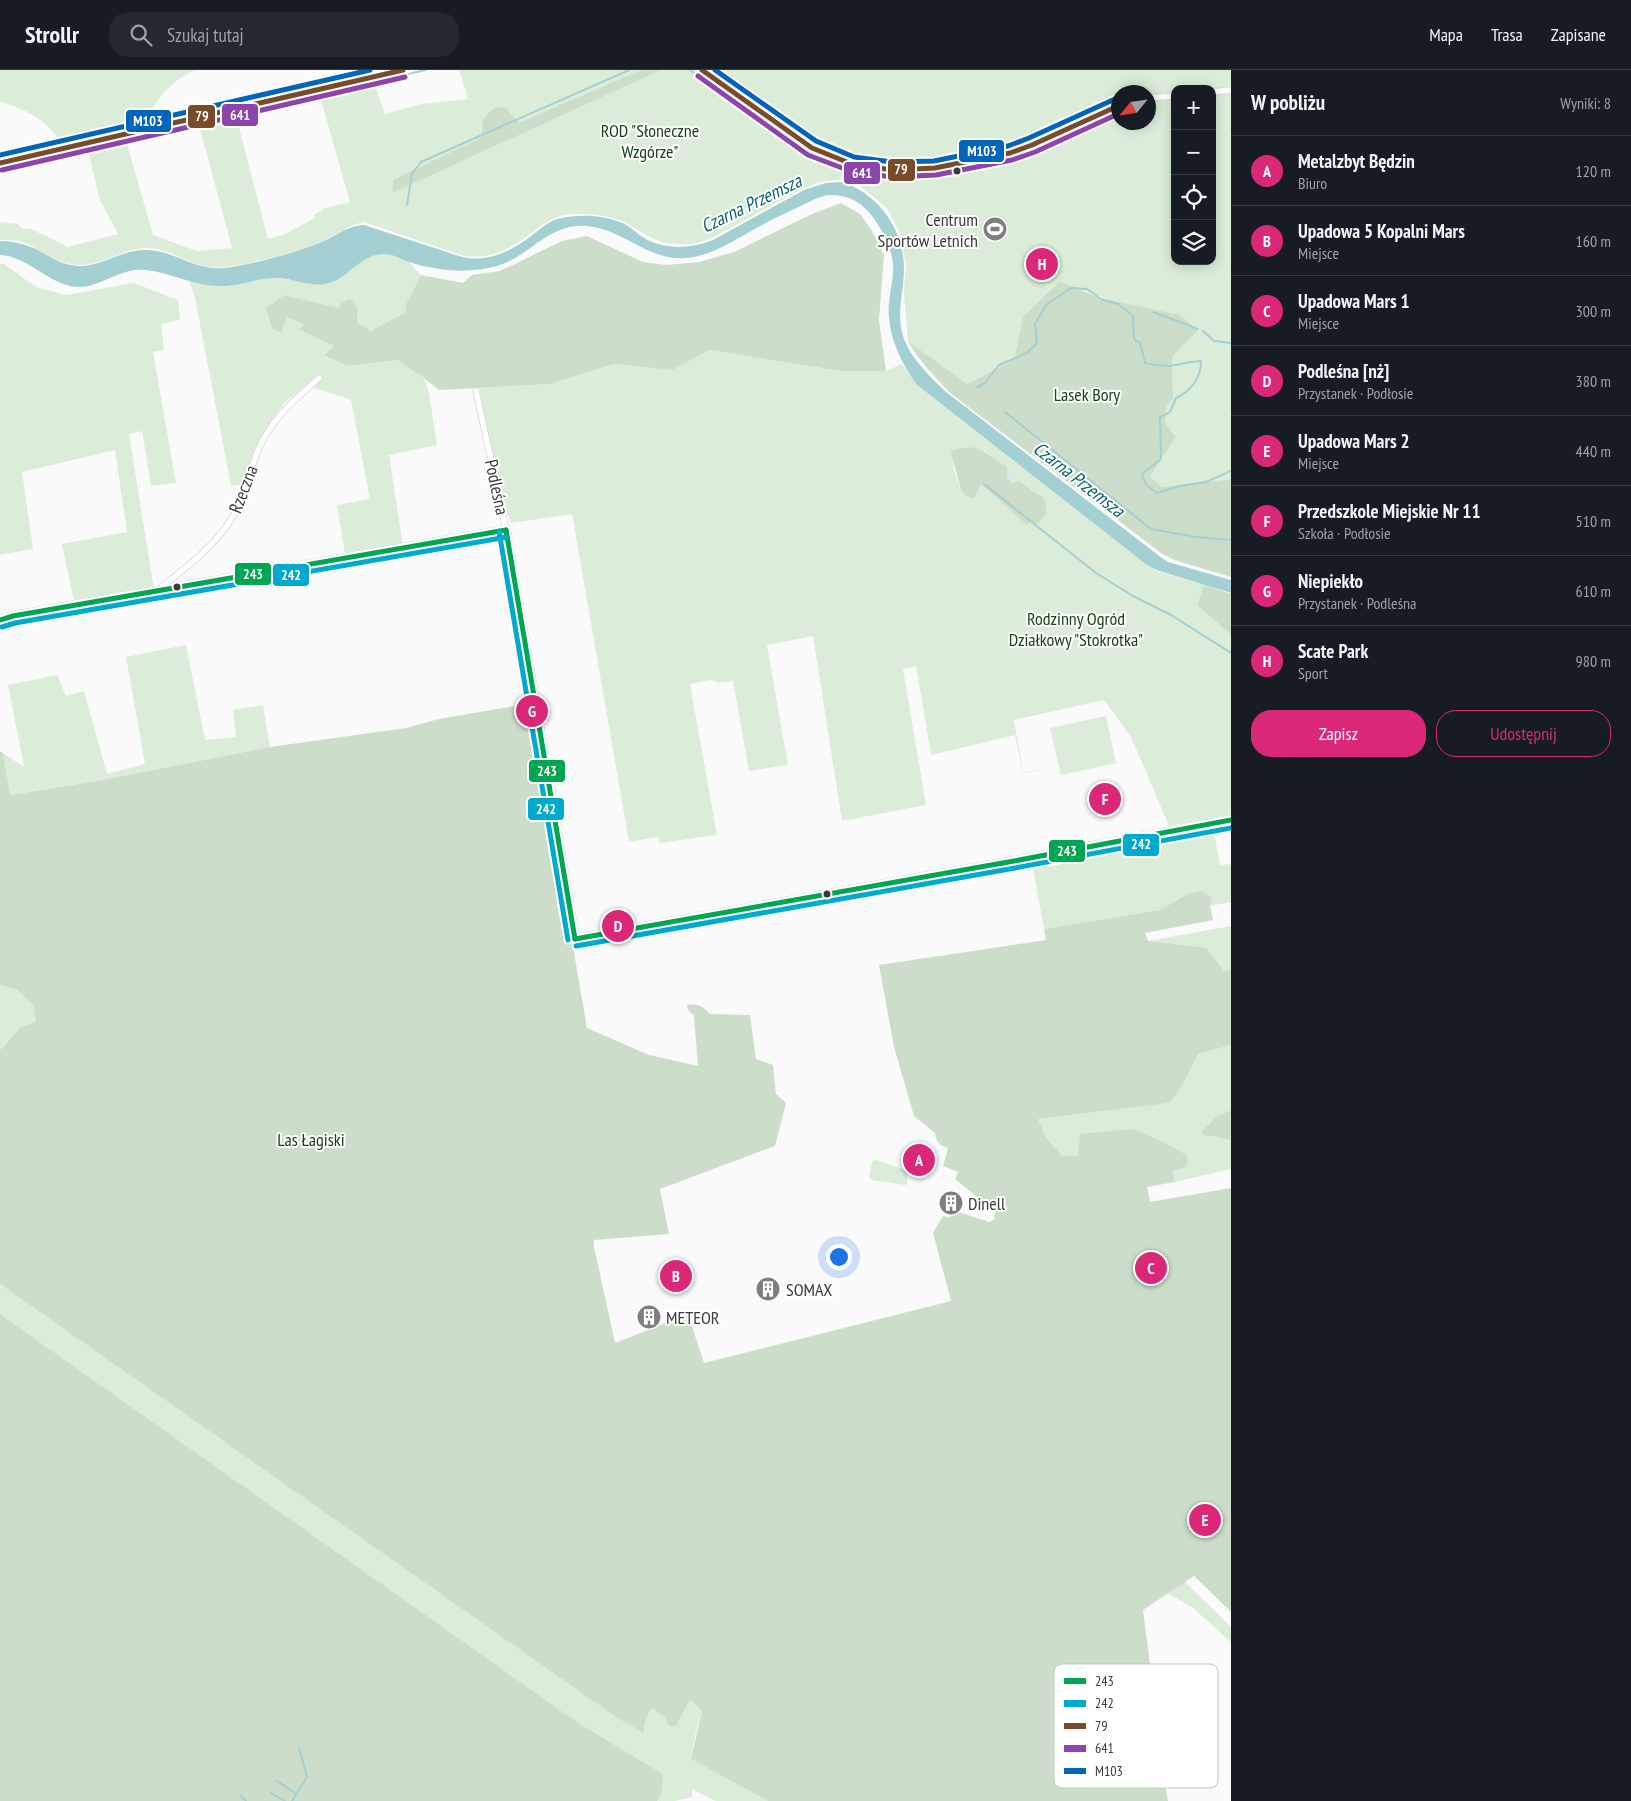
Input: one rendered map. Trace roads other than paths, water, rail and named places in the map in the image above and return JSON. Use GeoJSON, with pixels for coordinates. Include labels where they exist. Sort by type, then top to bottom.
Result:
{"type":"FeatureCollection","features":[{"type":"Feature","properties":{"kind":"street"},"geometry":{"type":"LineString","coordinates":[[0,162],[403,70]]}},
{"type":"Feature","properties":{"kind":"street"},"geometry":{"type":"LineString","coordinates":[[702,70],[794,136],[820,152],[859,165],[892,170],[929,169],[1010,153],[1111,109]]}},
{"type":"Feature","properties":{"kind":"street"},"geometry":{"type":"LineString","coordinates":[[1216,92],[1231,90]]}},
{"type":"Feature","properties":{"kind":"street"},"geometry":{"type":"LineString","coordinates":[[1156,97],[1171,96]]}},
{"type":"Feature","properties":{"kind":"street","name":"Rzeczna"},"geometry":{"type":"LineString","coordinates":[[156,591],[220,536],[243,495],[255,457],[264,439],[289,404],[319,378]]}},
{"type":"Feature","properties":{"kind":"street","name":"Podleśna"},"geometry":{"type":"LineString","coordinates":[[476,391],[506,530],[575,939],[1014,861],[1231,820]]}},
{"type":"Feature","properties":{"kind":"street"},"geometry":{"type":"LineString","coordinates":[[0,620],[13,616],[506,530]]}},
{"type":"Feature","properties":{"kind":"water"},"geometry":{"type":"Polygon","coordinates":[[[841,182],[855,187],[878,204],[887,215],[900,240],[904,269],[900,312],[901,327],[907,346],[925,371],[946,392],[1158,555],[1168,562],[1231,580],[1231,593],[1159,571],[1147,565],[917,385],[899,354],[890,328],[889,306],[893,269],[887,241],[877,222],[864,207],[851,199],[837,195],[818,198],[777,217],[727,245],[687,258],[673,258],[661,255],[600,228],[573,226],[550,235],[509,261],[497,266],[475,270],[442,269],[405,261],[389,254],[382,254],[360,263],[342,277],[323,284],[271,278],[218,286],[197,283],[146,270],[136,270],[91,285],[77,287],[57,281],[20,260],[0,255],[0,241],[5,241],[32,247],[57,261],[71,265],[90,265],[128,252],[148,250],[158,251],[204,267],[224,268],[284,255],[325,241],[351,227],[364,225],[459,256],[478,259],[505,252],[557,219],[585,216],[607,218],[622,223],[652,242],[678,247],[696,245],[713,240],[804,190],[826,183],[841,182]]]}},
{"type":"Feature","properties":{"kind":"waterway"},"geometry":{"type":"LineString","coordinates":[[412,73],[426,70]]}},
{"type":"Feature","properties":{"kind":"waterway"},"geometry":{"type":"LineString","coordinates":[[407,205],[412,174],[421,162],[629,70]]}},
{"type":"Feature","properties":{"kind":"waterway"},"geometry":{"type":"LineString","coordinates":[[690,70],[735,102]]}},
{"type":"Feature","properties":{"kind":"waterway"},"geometry":{"type":"LineString","coordinates":[[403,75],[410,74]]}},
{"type":"Feature","properties":{"kind":"waterway"},"geometry":{"type":"LineString","coordinates":[[377,82],[385,80]]}},
{"type":"Feature","properties":{"kind":"waterway"},"geometry":{"type":"LineString","coordinates":[[369,83],[373,82]]}},
{"type":"Feature","properties":{"kind":"waterway"},"geometry":{"type":"LineString","coordinates":[[319,95],[363,85]]}},
{"type":"Feature","properties":{"kind":"waterway"},"geometry":{"type":"LineString","coordinates":[[313,96],[317,95]]}},
{"type":"Feature","properties":{"kind":"waterway"},"geometry":{"type":"LineString","coordinates":[[283,103],[289,101]]}},
{"type":"Feature","properties":{"kind":"waterway"},"geometry":{"type":"LineString","coordinates":[[251,110],[276,104]]}},
{"type":"Feature","properties":{"kind":"waterway"},"geometry":{"type":"LineString","coordinates":[[741,106],[773,129]]}},
{"type":"Feature","properties":{"kind":"waterway"},"geometry":{"type":"LineString","coordinates":[[220,117],[235,114]]}},
{"type":"Feature","properties":{"kind":"waterway"},"geometry":{"type":"LineString","coordinates":[[207,120],[215,119]]}},
{"type":"Feature","properties":{"kind":"waterway"},"geometry":{"type":"LineString","coordinates":[[183,126],[197,123]]}},
{"type":"Feature","properties":{"kind":"waterway"},"geometry":{"type":"LineString","coordinates":[[152,133],[164,130]]}},
{"type":"Feature","properties":{"kind":"waterway"},"geometry":{"type":"LineString","coordinates":[[780,133],[824,158],[872,175]]}},
{"type":"Feature","properties":{"kind":"waterway"},"geometry":{"type":"LineString","coordinates":[[126,139],[144,135]]}},
{"type":"Feature","properties":{"kind":"waterway"},"geometry":{"type":"LineString","coordinates":[[115,141],[124,139]]}},
{"type":"Feature","properties":{"kind":"waterway"},"geometry":{"type":"LineString","coordinates":[[81,149],[98,145]]}},
{"type":"Feature","properties":{"kind":"waterway"},"geometry":{"type":"LineString","coordinates":[[33,160],[75,151]]}},
{"type":"Feature","properties":{"kind":"waterway"},"geometry":{"type":"LineString","coordinates":[[0,168],[25,162]]}},
{"type":"Feature","properties":{"kind":"waterway"},"geometry":{"type":"LineString","coordinates":[[977,387],[985,383],[999,365],[1027,353],[1037,343],[1035,324],[1046,305],[1071,288],[1087,289],[1101,299],[1118,304],[1133,316],[1134,339],[1140,343],[1145,363],[1169,366],[1201,361],[1199,373],[1191,388],[1176,398],[1170,412],[1160,417],[1161,459],[1142,474],[1146,485],[1157,493],[1180,486],[1206,482],[1231,471]]}},
{"type":"Feature","properties":{"kind":"waterway"},"geometry":{"type":"LineString","coordinates":[[1153,312],[1198,329]]}},
{"type":"Feature","properties":{"kind":"waterway"},"geometry":{"type":"LineString","coordinates":[[1203,331],[1214,341],[1231,343]]}},
{"type":"Feature","properties":{"kind":"waterway","name":"Czarna Przemsza"},"geometry":{"type":"LineString","coordinates":[[1005,412],[1151,529],[1196,537],[1231,540]]}},
{"type":"Feature","properties":{"kind":"waterway"},"geometry":{"type":"LineString","coordinates":[[984,484],[1096,573],[1133,596],[1171,615],[1231,653]]}},
{"type":"Feature","properties":{"kind":"waterway"},"geometry":{"type":"LineString","coordinates":[[292,1801],[307,1777],[299,1748]]}},
{"type":"Feature","properties":{"kind":"waterway"},"geometry":{"type":"LineString","coordinates":[[277,1781],[296,1794]]}},
{"type":"Feature","properties":{"kind":"waterway"},"geometry":{"type":"LineString","coordinates":[[271,1793],[285,1801]]}},
{"type":"Feature","properties":{"kind":"waterway"},"geometry":{"type":"LineString","coordinates":[[240,1795],[246,1801]]}},
{"type":"Feature","properties":{"kind":"place","name":"Centrum Sportów Letnich"},"geometry":{"type":"Point","coordinates":[995,229]}},
{"type":"Feature","properties":{"kind":"place","name":"Scate Park"},"geometry":{"type":"Point","coordinates":[1042,264]}},
{"type":"Feature","properties":{"kind":"place","name":"Niepiekło"},"geometry":{"type":"Point","coordinates":[532,711]}},
{"type":"Feature","properties":{"kind":"place","name":"Przedszkole Miejskie Nr 11"},"geometry":{"type":"Point","coordinates":[1105,799]}},
{"type":"Feature","properties":{"kind":"place","name":"Podleśna [nż]"},"geometry":{"type":"Point","coordinates":[618,926]}},
{"type":"Feature","properties":{"kind":"place","name":"Metalzbyt Będzin"},"geometry":{"type":"Point","coordinates":[919,1160]}},
{"type":"Feature","properties":{"kind":"place","name":"Dinell"},"geometry":{"type":"Point","coordinates":[951,1203]}},
{"type":"Feature","properties":{"kind":"place","name":"Upadowa Mars 1"},"geometry":{"type":"Point","coordinates":[1151,1268]}},
{"type":"Feature","properties":{"kind":"place","name":"Upadowa 5 Kopalni Mars"},"geometry":{"type":"Point","coordinates":[676,1276]}},
{"type":"Feature","properties":{"kind":"place","name":"SOMAX"},"geometry":{"type":"Point","coordinates":[768,1289]}},
{"type":"Feature","properties":{"kind":"place","name":"METEOR"},"geometry":{"type":"Point","coordinates":[649,1317]}},
{"type":"Feature","properties":{"kind":"place","name":"Upadowa Mars 2"},"geometry":{"type":"Point","coordinates":[1205,1520]}},
{"type":"Feature","properties":{"kind":"park label","name":"ROD \"Słoneczne Wzgórze\""},"geometry":{"type":"Point","coordinates":[650,140]}},
{"type":"Feature","properties":{"kind":"park label","name":"Lasek Bory"},"geometry":{"type":"Point","coordinates":[1087,394]}},
{"type":"Feature","properties":{"kind":"park label","name":"Rodzinny Ogród Działkowy \"Stokrotka\""},"geometry":{"type":"Point","coordinates":[1076,628]}},
{"type":"Feature","properties":{"kind":"park label","name":"Las Łagiski"},"geometry":{"type":"Point","coordinates":[311,1139]}}]}
